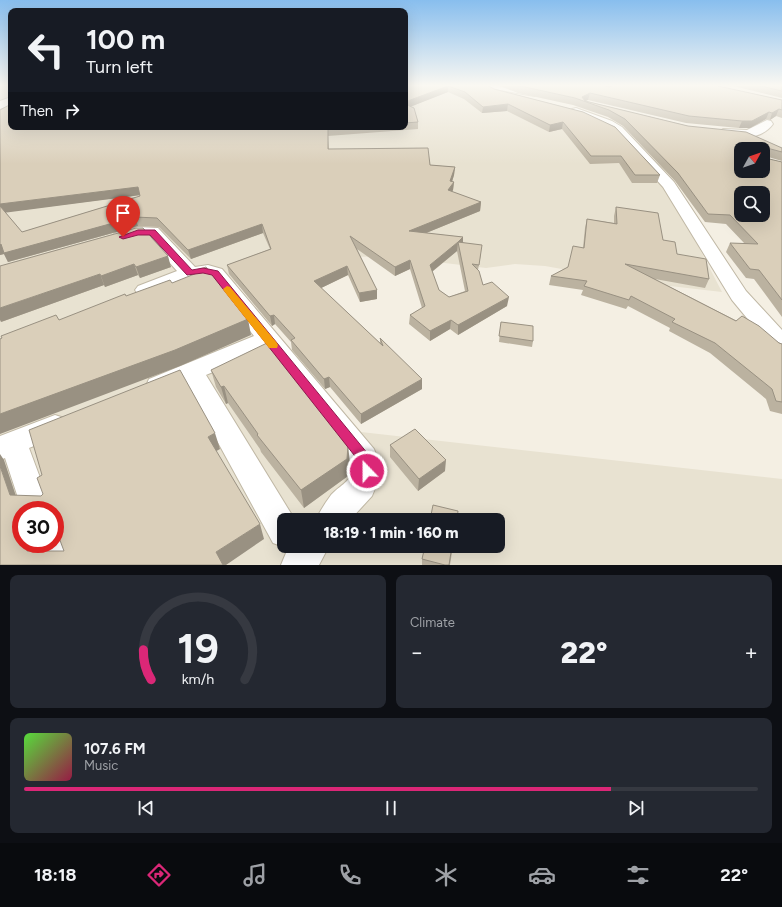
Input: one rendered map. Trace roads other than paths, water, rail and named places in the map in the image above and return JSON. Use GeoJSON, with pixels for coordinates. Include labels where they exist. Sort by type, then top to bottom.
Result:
{"type":"FeatureCollection","features":[{"type":"Feature","properties":{"kind":"street"},"geometry":{"type":"LineString","coordinates":[[576,111],[608,124],[618,130],[669,185],[739,295],[782,345]]}},
{"type":"Feature","properties":{"kind":"street"},"geometry":{"type":"LineString","coordinates":[[709,131],[739,134],[753,133],[767,124]]}},
{"type":"Feature","properties":{"kind":"street"},"geometry":{"type":"LineString","coordinates":[[101,243],[138,232],[152,232],[190,273]]}},
{"type":"Feature","properties":{"kind":"street"},"geometry":{"type":"LineString","coordinates":[[124,297],[190,273],[203,271],[215,273],[364,458],[367,471],[361,487],[342,505],[337,513]]}},
{"type":"Feature","properties":{"kind":"street"},"geometry":{"type":"LineString","coordinates":[[140,392],[192,372],[268,339]]}},
{"type":"Feature","properties":{"kind":"street"},"geometry":{"type":"LineString","coordinates":[[192,372],[277,520]]}},
{"type":"Feature","properties":{"kind":"street"},"geometry":{"type":"LineString","coordinates":[[34,501],[7,445],[73,419]]}},
{"type":"Feature","properties":{"kind":"street"},"geometry":{"type":"LineString","coordinates":[[53,553],[57,565]]}}]}
